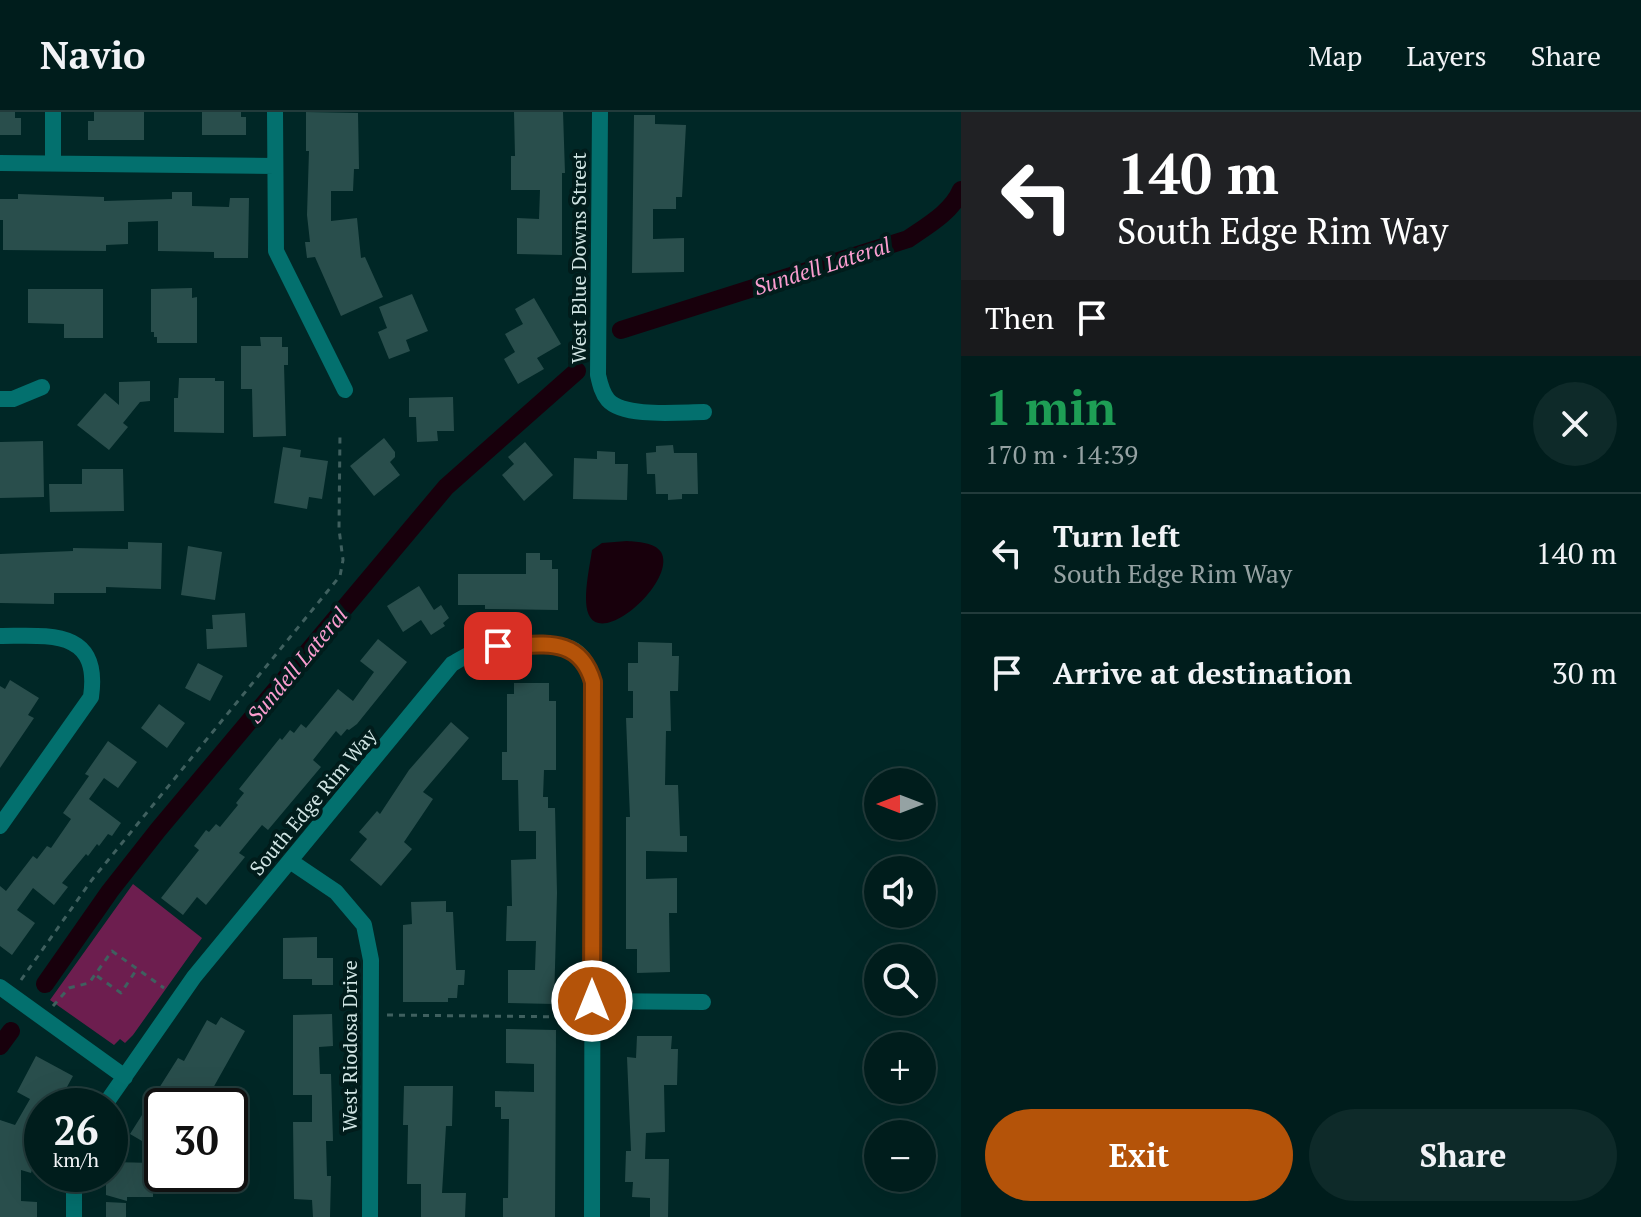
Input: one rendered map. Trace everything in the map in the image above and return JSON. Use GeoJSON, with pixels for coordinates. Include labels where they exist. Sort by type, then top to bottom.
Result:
{"type":"FeatureCollection","features":[{"type":"Feature","properties":{"kind":"street"},"geometry":{"type":"LineString","coordinates":[[53,112],[53,162]]}},
{"type":"Feature","properties":{"kind":"street"},"geometry":{"type":"LineString","coordinates":[[275,112],[276,251],[345,390]]}},
{"type":"Feature","properties":{"kind":"street","name":"West Blue Downs Street"},"geometry":{"type":"LineString","coordinates":[[600,112],[598,375],[602,389],[609,401],[622,409],[704,412]]}},
{"type":"Feature","properties":{"kind":"street"},"geometry":{"type":"LineString","coordinates":[[0,163],[275,166]]}},
{"type":"Feature","properties":{"kind":"street"},"geometry":{"type":"LineString","coordinates":[[0,399],[13,399],[42,387]]}},
{"type":"Feature","properties":{"kind":"street"},"geometry":{"type":"LineString","coordinates":[[0,636],[60,636],[81,650],[90,664],[94,679],[91,697],[0,826]]}},
{"type":"Feature","properties":{"kind":"street","name":"South Edge Rim Way"},"geometry":{"type":"LineString","coordinates":[[117,1088],[194,977],[452,664],[472,653],[498,646],[563,645],[582,657],[593,682],[592,1001]]}},
{"type":"Feature","properties":{"kind":"street","name":"West Riodosa Drive"},"geometry":{"type":"LineString","coordinates":[[290,861],[336,892],[364,925],[371,960],[370,1217]]}},
{"type":"Feature","properties":{"kind":"street"},"geometry":{"type":"LineString","coordinates":[[5,991],[125,1077]]}},
{"type":"Feature","properties":{"kind":"street"},"geometry":{"type":"LineString","coordinates":[[592,1217],[592,1001],[703,1002]]}},
{"type":"Feature","properties":{"kind":"street"},"geometry":{"type":"LineString","coordinates":[[74,1192],[74,1217]]}},
{"type":"Feature","properties":{"kind":"path"},"geometry":{"type":"LineString","coordinates":[[5,991],[340,576],[343,560],[339,529],[340,432]]}},
{"type":"Feature","properties":{"kind":"path"},"geometry":{"type":"LineString","coordinates":[[53,1006],[69,988],[89,983],[97,976],[112,951],[168,990]]}},
{"type":"Feature","properties":{"kind":"path"},"geometry":{"type":"LineString","coordinates":[[97,976],[121,993],[137,969]]}},
{"type":"Feature","properties":{"kind":"path"},"geometry":{"type":"LineString","coordinates":[[387,1015],[576,1017]]}},
{"type":"Feature","properties":{"kind":"shaded area"},"geometry":{"type":"Polygon","coordinates":[[[627,541],[650,544],[661,552],[663,564],[659,577],[638,605],[611,622],[599,623],[590,617],[586,603],[592,550],[602,543],[627,541]]]}},
{"type":"Feature","properties":{"kind":"shaded area"},"geometry":{"type":"Polygon","coordinates":[[[133,884],[202,938],[133,1035],[125,1043],[120,1039],[114,1045],[50,1000],[133,884]]]}},
{"type":"Feature","properties":{"kind":"building"},"geometry":{"type":"Polygon","coordinates":[[[0,112],[15,112],[15,118],[21,118],[21,135],[0,135],[0,112]]]}},
{"type":"Feature","properties":{"kind":"building"},"geometry":{"type":"Polygon","coordinates":[[[94,112],[144,112],[144,140],[88,140],[88,121],[94,121],[94,112]]]}},
{"type":"Feature","properties":{"kind":"building"},"geometry":{"type":"Polygon","coordinates":[[[202,112],[241,112],[241,117],[246,117],[246,135],[202,135],[202,112]]]}},
{"type":"Feature","properties":{"kind":"building"},"geometry":{"type":"Polygon","coordinates":[[[306,112],[358,113],[359,169],[354,169],[353,191],[331,191],[331,221],[357,218],[361,258],[365,257],[383,297],[341,316],[315,257],[307,258],[305,242],[310,242],[306,112]]]}},
{"type":"Feature","properties":{"kind":"building"},"geometry":{"type":"Polygon","coordinates":[[[514,112],[563,112],[565,173],[562,173],[562,255],[517,254],[517,218],[539,219],[540,190],[511,190],[511,156],[515,156],[514,112]]]}},
{"type":"Feature","properties":{"kind":"building"},"geometry":{"type":"Polygon","coordinates":[[[634,115],[655,115],[655,124],[686,125],[682,197],[676,197],[676,209],[653,209],[653,239],[684,238],[684,272],[632,273],[634,115]]]}},
{"type":"Feature","properties":{"kind":"building"},"geometry":{"type":"Polygon","coordinates":[[[172,192],[192,192],[192,206],[229,207],[230,198],[249,198],[248,258],[214,258],[214,252],[158,251],[158,221],[128,222],[128,244],[106,245],[106,251],[3,250],[0,199],[18,199],[18,194],[104,197],[104,201],[172,199],[172,192]]]}},
{"type":"Feature","properties":{"kind":"building"},"geometry":{"type":"Polygon","coordinates":[[[192,288],[192,298],[197,297],[197,343],[157,343],[157,337],[151,332],[151,289],[192,288]]]}},
{"type":"Feature","properties":{"kind":"building"},"geometry":{"type":"Polygon","coordinates":[[[28,289],[103,289],[103,338],[64,338],[64,324],[28,323],[28,289]]]}},
{"type":"Feature","properties":{"kind":"building"},"geometry":{"type":"Polygon","coordinates":[[[412,294],[428,331],[406,340],[410,351],[389,359],[378,332],[387,328],[379,307],[412,294]]]}},
{"type":"Feature","properties":{"kind":"building"},"geometry":{"type":"Polygon","coordinates":[[[534,298],[561,344],[537,358],[544,369],[518,384],[504,359],[515,352],[505,334],[523,324],[515,309],[534,298]]]}},
{"type":"Feature","properties":{"kind":"building"},"geometry":{"type":"Polygon","coordinates":[[[260,337],[282,337],[282,347],[288,347],[288,365],[284,365],[286,436],[253,437],[252,389],[241,389],[241,346],[261,346],[260,337]]]}},
{"type":"Feature","properties":{"kind":"building"},"geometry":{"type":"Polygon","coordinates":[[[179,378],[224,381],[224,433],[174,432],[174,398],[178,398],[179,378]]]}},
{"type":"Feature","properties":{"kind":"building"},"geometry":{"type":"Polygon","coordinates":[[[150,381],[150,401],[140,402],[123,423],[128,427],[109,450],[77,425],[105,393],[119,405],[119,382],[150,381]]]}},
{"type":"Feature","properties":{"kind":"building"},"geometry":{"type":"Polygon","coordinates":[[[453,397],[454,431],[437,431],[438,441],[417,442],[416,417],[409,417],[409,398],[453,397]]]}},
{"type":"Feature","properties":{"kind":"building"},"geometry":{"type":"Polygon","coordinates":[[[384,438],[395,452],[390,462],[400,475],[374,496],[350,466],[384,438]]]}},
{"type":"Feature","properties":{"kind":"building"},"geometry":{"type":"Polygon","coordinates":[[[43,441],[44,497],[0,498],[0,442],[43,441]]]}},
{"type":"Feature","properties":{"kind":"building"},"geometry":{"type":"Polygon","coordinates":[[[525,442],[553,475],[524,501],[502,475],[514,464],[508,457],[525,442]]]}},
{"type":"Feature","properties":{"kind":"building"},"geometry":{"type":"Polygon","coordinates":[[[673,445],[674,453],[697,453],[698,494],[682,494],[682,499],[668,500],[668,494],[656,494],[655,474],[647,474],[646,453],[656,452],[656,446],[673,445]]]}},
{"type":"Feature","properties":{"kind":"building"},"geometry":{"type":"Polygon","coordinates":[[[283,447],[301,450],[300,457],[328,461],[322,499],[309,497],[307,509],[274,503],[283,447]]]}},
{"type":"Feature","properties":{"kind":"building"},"geometry":{"type":"Polygon","coordinates":[[[597,451],[615,452],[615,464],[628,464],[627,500],[573,499],[574,458],[597,459],[597,451]]]}},
{"type":"Feature","properties":{"kind":"building"},"geometry":{"type":"Polygon","coordinates":[[[82,469],[123,469],[124,511],[50,512],[49,484],[82,484],[82,469]]]}},
{"type":"Feature","properties":{"kind":"building"},"geometry":{"type":"Polygon","coordinates":[[[128,542],[162,543],[161,589],[106,587],[106,593],[54,593],[54,604],[0,603],[0,554],[73,551],[73,548],[128,549],[128,542]]]}},
{"type":"Feature","properties":{"kind":"building"},"geometry":{"type":"Polygon","coordinates":[[[188,546],[222,552],[215,600],[181,595],[188,546]]]}},
{"type":"Feature","properties":{"kind":"building"},"geometry":{"type":"Polygon","coordinates":[[[526,553],[540,553],[540,560],[552,560],[552,569],[558,569],[558,610],[485,609],[485,605],[458,605],[458,574],[526,574],[526,553]]]}},
{"type":"Feature","properties":{"kind":"building"},"geometry":{"type":"Polygon","coordinates":[[[419,586],[434,610],[441,605],[449,618],[443,623],[445,626],[431,635],[421,620],[403,632],[387,606],[419,586]]]}},
{"type":"Feature","properties":{"kind":"building"},"geometry":{"type":"Polygon","coordinates":[[[245,613],[247,647],[207,649],[206,629],[213,629],[212,615],[245,613]]]}},
{"type":"Feature","properties":{"kind":"building"},"geometry":{"type":"Polygon","coordinates":[[[378,639],[407,662],[357,724],[341,736],[336,731],[313,760],[321,767],[268,830],[262,825],[239,853],[245,857],[206,905],[197,897],[183,915],[161,898],[199,850],[194,846],[206,830],[209,832],[216,824],[220,827],[238,805],[236,803],[244,793],[239,789],[280,738],[282,740],[290,730],[294,733],[301,724],[306,728],[338,689],[353,701],[374,672],[360,661],[378,639]]]}},
{"type":"Feature","properties":{"kind":"building"},"geometry":{"type":"Polygon","coordinates":[[[638,642],[672,643],[672,656],[679,656],[678,691],[670,691],[671,731],[666,731],[665,785],[678,785],[680,836],[687,836],[687,852],[646,851],[646,879],[677,878],[677,913],[669,913],[670,972],[637,973],[637,949],[626,949],[626,817],[630,817],[626,718],[633,718],[633,691],[628,691],[628,663],[638,663],[638,642]]]}},
{"type":"Feature","properties":{"kind":"building"},"geometry":{"type":"Polygon","coordinates":[[[198,663],[223,676],[210,701],[185,688],[198,663]]]}},
{"type":"Feature","properties":{"kind":"building"},"geometry":{"type":"Polygon","coordinates":[[[10,680],[39,698],[28,715],[34,718],[0,768],[0,686],[5,689],[10,680]]]}},
{"type":"Feature","properties":{"kind":"building"},"geometry":{"type":"Polygon","coordinates":[[[514,683],[549,683],[549,701],[556,701],[556,770],[544,770],[543,797],[548,797],[548,808],[555,808],[557,893],[554,1004],[508,1003],[508,970],[535,970],[536,941],[506,941],[507,906],[512,906],[511,860],[536,859],[536,831],[519,831],[518,780],[502,780],[502,752],[507,752],[507,694],[514,694],[514,683]]]}},
{"type":"Feature","properties":{"kind":"building"},"geometry":{"type":"Polygon","coordinates":[[[159,704],[185,723],[167,748],[141,728],[159,704]]]}},
{"type":"Feature","properties":{"kind":"building"},"geometry":{"type":"Polygon","coordinates":[[[451,722],[469,738],[423,792],[433,799],[404,842],[412,849],[381,886],[350,860],[367,839],[359,832],[377,811],[380,814],[409,770],[451,722]]]}},
{"type":"Feature","properties":{"kind":"building"},"geometry":{"type":"Polygon","coordinates":[[[108,741],[137,762],[118,788],[104,778],[89,799],[121,823],[112,836],[108,834],[88,856],[86,854],[62,883],[68,887],[54,905],[33,888],[17,910],[35,923],[12,955],[0,946],[0,886],[6,891],[33,856],[37,859],[47,846],[51,848],[71,819],[63,813],[89,776],[85,774],[108,741]]]}},
{"type":"Feature","properties":{"kind":"building"},"geometry":{"type":"Polygon","coordinates":[[[446,901],[446,912],[453,912],[456,970],[465,970],[464,985],[458,985],[457,998],[448,998],[448,1002],[403,1002],[403,925],[412,924],[411,902],[446,901]]]}},
{"type":"Feature","properties":{"kind":"building"},"geometry":{"type":"Polygon","coordinates":[[[317,937],[317,958],[333,958],[333,985],[312,985],[312,979],[283,979],[283,938],[317,937]]]}},
{"type":"Feature","properties":{"kind":"building"},"geometry":{"type":"Polygon","coordinates":[[[332,1014],[333,1046],[319,1047],[320,1074],[331,1074],[333,1141],[326,1141],[327,1176],[331,1176],[330,1217],[313,1217],[312,1200],[294,1199],[293,1122],[312,1122],[312,1095],[293,1095],[293,1015],[332,1014]]]}},
{"type":"Feature","properties":{"kind":"building"},"geometry":{"type":"Polygon","coordinates":[[[221,1017],[245,1031],[213,1088],[159,1088],[178,1058],[184,1061],[207,1020],[216,1025],[221,1017]]]}},
{"type":"Feature","properties":{"kind":"building"},"geometry":{"type":"Polygon","coordinates":[[[506,1029],[556,1030],[555,1217],[503,1217],[503,1198],[508,1198],[509,1119],[501,1119],[501,1107],[495,1107],[495,1091],[534,1092],[534,1064],[506,1063],[506,1029]]]}},
{"type":"Feature","properties":{"kind":"building"},"geometry":{"type":"Polygon","coordinates":[[[637,1036],[672,1036],[671,1049],[678,1049],[677,1085],[664,1085],[665,1132],[646,1133],[645,1159],[669,1159],[668,1217],[650,1217],[650,1198],[632,1197],[633,1182],[625,1182],[626,1151],[631,1151],[627,1057],[636,1058],[637,1036]]]}},
{"type":"Feature","properties":{"kind":"building"},"geometry":{"type":"Polygon","coordinates":[[[36,1056],[73,1076],[66,1088],[24,1088],[24,1096],[17,1092],[36,1056]]]}},
{"type":"Feature","properties":{"kind":"building"},"geometry":{"type":"Polygon","coordinates":[[[404,1086],[453,1086],[452,1126],[446,1126],[442,1193],[466,1193],[465,1217],[421,1217],[421,1184],[407,1184],[408,1125],[403,1125],[404,1086]]]}},
{"type":"Feature","properties":{"kind":"building"},"geometry":{"type":"Polygon","coordinates":[[[24,1109],[21,1201],[37,1202],[37,1217],[0,1217],[0,1120],[15,1125],[24,1109]]]}},
{"type":"Feature","properties":{"kind":"building"},"geometry":{"type":"Polygon","coordinates":[[[144,1112],[144,1142],[130,1134],[144,1112]]]}},
{"type":"Feature","properties":{"kind":"building"},"geometry":{"type":"Polygon","coordinates":[[[128,1162],[144,1163],[144,1192],[153,1192],[153,1197],[127,1197],[127,1201],[106,1195],[106,1192],[128,1192],[128,1162]]]}},
{"type":"Feature","properties":{"kind":"building"},"geometry":{"type":"Polygon","coordinates":[[[106,1202],[126,1203],[126,1217],[106,1217],[106,1202]]]}},
{"type":"Feature","properties":{"kind":"waterway","name":"Sundell Lateral"},"geometry":{"type":"LineString","coordinates":[[621,330],[908,239],[945,212],[961,190]]}},
{"type":"Feature","properties":{"kind":"waterway","name":"Sundell Lateral"},"geometry":{"type":"LineString","coordinates":[[45,984],[110,891],[158,830],[446,487],[577,371]]}},
{"type":"Feature","properties":{"kind":"waterway","name":"Sundell Lateral"},"geometry":{"type":"LineString","coordinates":[[0,1046],[11,1031]]}},
{"type":"Feature","properties":{"kind":"route"},"geometry":{"type":"LineString","coordinates":[[498,646],[563,645],[582,657],[593,682],[592,1001]]}}]}
